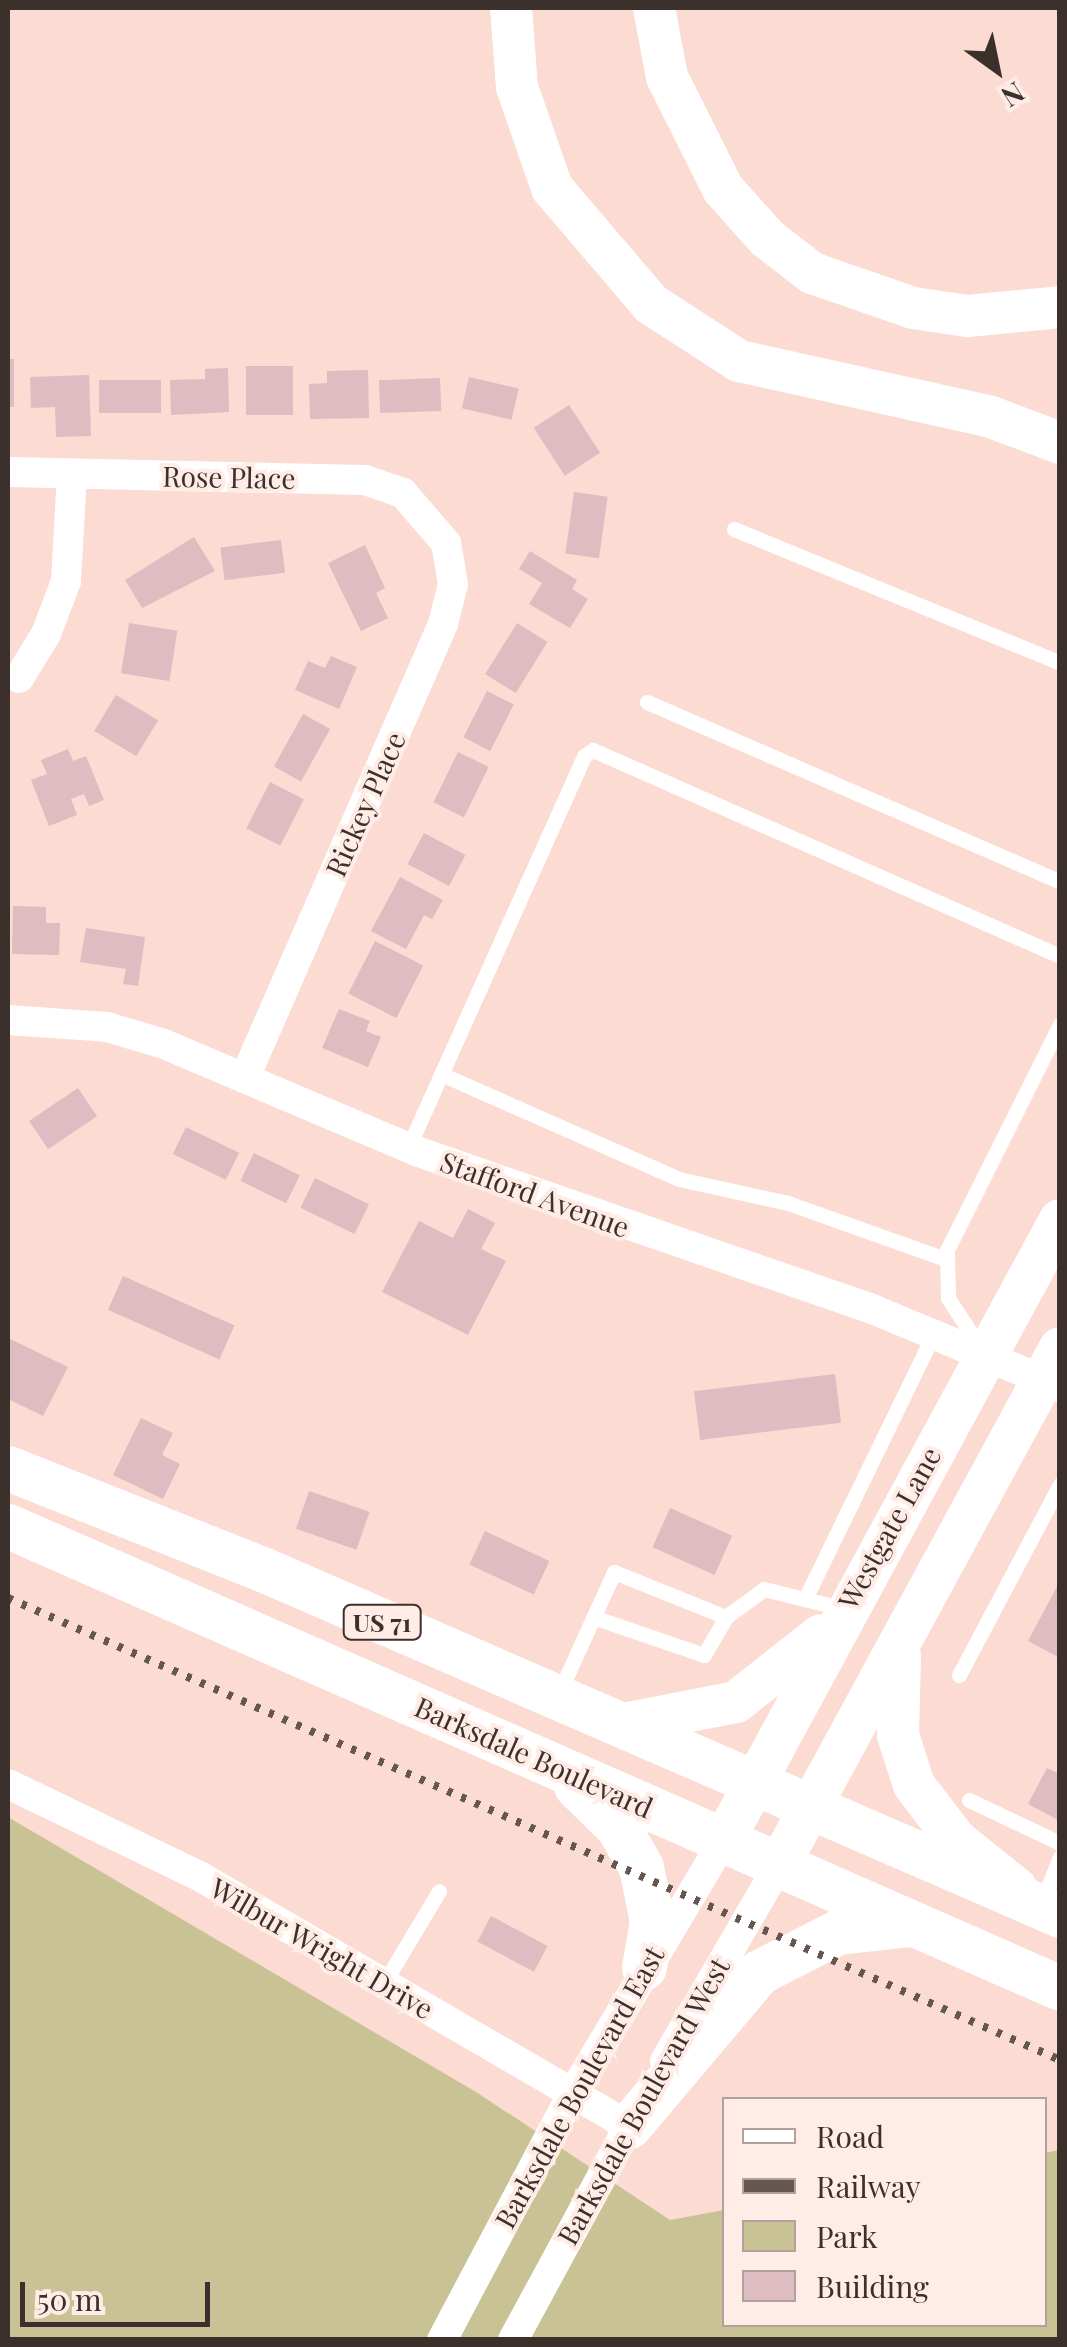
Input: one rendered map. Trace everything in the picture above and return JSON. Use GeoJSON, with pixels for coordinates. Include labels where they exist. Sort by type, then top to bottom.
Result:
{"type":"FeatureCollection","features":[{"type":"Feature","properties":{"kind":"main road"},"geometry":{"type":"LineString","coordinates":[[511,8],[517,87],[552,188],[651,304],[739,362],[991,418],[1060,443]]}},
{"type":"Feature","properties":{"kind":"main road"},"geometry":{"type":"LineString","coordinates":[[654,8],[667,76],[723,188],[767,238],[812,273],[896,303],[967,316],[1060,307]]}},
{"type":"Feature","properties":{"kind":"main road","name":"Westgate Lane"},"geometry":{"type":"LineString","coordinates":[[724,1840],[753,1784],[830,1609],[985,1354],[1060,1220]]}},
{"type":"Feature","properties":{"kind":"main road"},"geometry":{"type":"LineString","coordinates":[[778,1865],[907,1626],[1054,1372]]}},
{"type":"Feature","properties":{"kind":"main road","name":"US 71"},"geometry":{"type":"LineString","coordinates":[[8,1468],[262,1570],[1050,1911]]}},
{"type":"Feature","properties":{"kind":"main road","name":"Barksdale Boulevard"},"geometry":{"type":"LineString","coordinates":[[8,1526],[1060,1988]]}},
{"type":"Feature","properties":{"kind":"main road"},"geometry":{"type":"LineString","coordinates":[[238,1628],[262,1570]]}},
{"type":"Feature","properties":{"kind":"main road"},"geometry":{"type":"LineString","coordinates":[[618,1726],[736,1702],[830,1609]]}},
{"type":"Feature","properties":{"kind":"main road"},"geometry":{"type":"LineString","coordinates":[[907,1626],[894,1697],[914,1784],[956,1840],[1050,1911]]}},
{"type":"Feature","properties":{"kind":"main road"},"geometry":{"type":"LineString","coordinates":[[558,1767],[634,1850],[652,1921],[644,1967]]}},
{"type":"Feature","properties":{"kind":"main road"},"geometry":{"type":"LineString","coordinates":[[629,2126],[719,2014],[771,1964],[838,1932],[920,1925]]}},
{"type":"Feature","properties":{"kind":"street","name":"Rose Place"},"geometry":{"type":"LineString","coordinates":[[8,472],[365,480],[403,493],[435,526]]}},
{"type":"Feature","properties":{"kind":"street"},"geometry":{"type":"LineString","coordinates":[[19,678],[46,634],[66,581],[72,474]]}},
{"type":"Feature","properties":{"kind":"street","name":"Rickey Place"},"geometry":{"type":"LineString","coordinates":[[245,1078],[450,604],[451,562],[435,526]]}},
{"type":"Feature","properties":{"kind":"street","name":"Stafford Avenue"},"geometry":{"type":"LineString","coordinates":[[8,1020],[107,1027],[245,1078],[408,1148],[985,1354],[1054,1372]]}},
{"type":"Feature","properties":{"kind":"street","name":"Wilbur Wright Drive"},"geometry":{"type":"LineString","coordinates":[[8,1784],[116,1833],[629,2126]]}},
{"type":"Feature","properties":{"kind":"street","name":"Barksdale Boulevard East"},"geometry":{"type":"LineString","coordinates":[[442,2340],[573,2092],[644,1967],[724,1840]]}},
{"type":"Feature","properties":{"kind":"street","name":"Barksdale Boulevard West"},"geometry":{"type":"LineString","coordinates":[[512,2340],[778,1865]]}},
{"type":"Feature","properties":{"kind":"lane"},"geometry":{"type":"LineString","coordinates":[[734,529],[1060,663]]}},
{"type":"Feature","properties":{"kind":"lane"},"geometry":{"type":"LineString","coordinates":[[647,702],[1060,882]]}},
{"type":"Feature","properties":{"kind":"lane"},"geometry":{"type":"LineString","coordinates":[[408,1148],[584,756],[592,750],[1060,956]]}},
{"type":"Feature","properties":{"kind":"lane"},"geometry":{"type":"LineString","coordinates":[[985,1354],[952,1308],[943,1282],[945,1259],[1060,1024]]}},
{"type":"Feature","properties":{"kind":"lane"},"geometry":{"type":"LineString","coordinates":[[441,1074],[679,1178],[788,1203],[945,1259]]}},
{"type":"Feature","properties":{"kind":"lane"},"geometry":{"type":"LineString","coordinates":[[593,1617],[704,1655],[726,1617],[764,1589],[830,1609],[934,1334]]}},
{"type":"Feature","properties":{"kind":"lane"},"geometry":{"type":"LineString","coordinates":[[959,1675],[1060,1484]]}},
{"type":"Feature","properties":{"kind":"lane"},"geometry":{"type":"LineString","coordinates":[[556,1698],[614,1572],[726,1617]]}},
{"type":"Feature","properties":{"kind":"lane"},"geometry":{"type":"LineString","coordinates":[[969,1800],[1060,1842]]}},
{"type":"Feature","properties":{"kind":"lane"},"geometry":{"type":"LineString","coordinates":[[1050,1911],[1060,1857]]}},
{"type":"Feature","properties":{"kind":"lane"},"geometry":{"type":"LineString","coordinates":[[384,1983],[438,1890]]}},
{"type":"Feature","properties":{"kind":"green space"},"geometry":{"type":"Polygon","coordinates":[[[8,1817],[476,2092],[670,2220],[722,2210],[722,2327],[1047,2327],[1047,2153],[1059,2150],[1059,2339],[8,2340],[8,1817]]]}},
{"type":"Feature","properties":{"kind":"building"},"geometry":{"type":"Polygon","coordinates":[[[8,359],[14,359],[14,407],[8,407],[8,359]]]}},
{"type":"Feature","properties":{"kind":"building"},"geometry":{"type":"Polygon","coordinates":[[[246,366],[293,366],[293,415],[246,415],[246,366]]]}},
{"type":"Feature","properties":{"kind":"building"},"geometry":{"type":"Polygon","coordinates":[[[228,368],[229,412],[171,415],[170,380],[205,379],[205,369],[228,368]]]}},
{"type":"Feature","properties":{"kind":"building"},"geometry":{"type":"Polygon","coordinates":[[[368,370],[369,418],[310,419],[309,384],[327,383],[327,371],[368,370]]]}},
{"type":"Feature","properties":{"kind":"building"},"geometry":{"type":"Polygon","coordinates":[[[89,375],[91,436],[56,437],[55,407],[31,408],[30,377],[89,375]]]}},
{"type":"Feature","properties":{"kind":"building"},"geometry":{"type":"Polygon","coordinates":[[[469,377],[519,388],[511,420],[462,408],[469,377]]]}},
{"type":"Feature","properties":{"kind":"building"},"geometry":{"type":"Polygon","coordinates":[[[440,378],[441,411],[380,413],[379,380],[440,378]]]}},
{"type":"Feature","properties":{"kind":"building"},"geometry":{"type":"Polygon","coordinates":[[[99,380],[161,380],[161,413],[99,413],[99,380]]]}},
{"type":"Feature","properties":{"kind":"building"},"geometry":{"type":"Polygon","coordinates":[[[569,405],[600,453],[565,476],[534,428],[569,405]]]}},
{"type":"Feature","properties":{"kind":"building"},"geometry":{"type":"Polygon","coordinates":[[[574,492],[608,497],[599,558],[565,553],[574,492]]]}},
{"type":"Feature","properties":{"kind":"building"},"geometry":{"type":"Polygon","coordinates":[[[194,537],[215,571],[142,608],[125,580],[194,537]]]}},
{"type":"Feature","properties":{"kind":"building"},"geometry":{"type":"Polygon","coordinates":[[[281,540],[285,573],[224,580],[220,547],[281,540]]]}},
{"type":"Feature","properties":{"kind":"building"},"geometry":{"type":"Polygon","coordinates":[[[365,545],[385,588],[376,593],[388,618],[361,631],[328,563],[365,545]]]}},
{"type":"Feature","properties":{"kind":"building"},"geometry":{"type":"Polygon","coordinates":[[[530,551],[577,580],[572,589],[588,599],[570,628],[529,604],[542,583],[519,569],[530,551]]]}},
{"type":"Feature","properties":{"kind":"building"},"geometry":{"type":"Polygon","coordinates":[[[129,623],[177,631],[169,681],[121,673],[129,623]]]}},
{"type":"Feature","properties":{"kind":"building"},"geometry":{"type":"Polygon","coordinates":[[[517,623],[548,642],[516,693],[485,674],[517,623]]]}},
{"type":"Feature","properties":{"kind":"building"},"geometry":{"type":"Polygon","coordinates":[[[331,656],[357,667],[339,709],[295,690],[308,661],[325,668],[331,656]]]}},
{"type":"Feature","properties":{"kind":"building"},"geometry":{"type":"Polygon","coordinates":[[[487,691],[514,705],[490,751],[463,737],[487,691]]]}},
{"type":"Feature","properties":{"kind":"building"},"geometry":{"type":"Polygon","coordinates":[[[116,695],[158,720],[136,756],[94,731],[116,695]]]}},
{"type":"Feature","properties":{"kind":"building"},"geometry":{"type":"Polygon","coordinates":[[[303,714],[330,729],[301,782],[274,766],[303,714]]]}},
{"type":"Feature","properties":{"kind":"building"},"geometry":{"type":"Polygon","coordinates":[[[68,749],[73,761],[86,756],[104,800],[89,806],[84,794],[71,799],[77,815],[49,826],[31,780],[47,774],[41,760],[68,749]]]}},
{"type":"Feature","properties":{"kind":"building"},"geometry":{"type":"Polygon","coordinates":[[[458,752],[489,767],[464,817],[433,802],[458,752]]]}},
{"type":"Feature","properties":{"kind":"building"},"geometry":{"type":"Polygon","coordinates":[[[270,782],[304,799],[280,846],[246,828],[270,782]]]}},
{"type":"Feature","properties":{"kind":"building"},"geometry":{"type":"Polygon","coordinates":[[[424,833],[465,855],[449,886],[408,864],[424,833]]]}},
{"type":"Feature","properties":{"kind":"building"},"geometry":{"type":"Polygon","coordinates":[[[400,877],[443,900],[432,919],[424,915],[406,949],[371,931],[400,877]]]}},
{"type":"Feature","properties":{"kind":"building"},"geometry":{"type":"Polygon","coordinates":[[[13,906],[46,907],[46,923],[60,923],[59,955],[12,954],[13,906]]]}},
{"type":"Feature","properties":{"kind":"building"},"geometry":{"type":"Polygon","coordinates":[[[86,928],[145,937],[138,986],[123,984],[126,969],[80,962],[86,928]]]}},
{"type":"Feature","properties":{"kind":"building"},"geometry":{"type":"Polygon","coordinates":[[[375,941],[423,966],[396,1018],[348,994],[375,941]]]}},
{"type":"Feature","properties":{"kind":"building"},"geometry":{"type":"Polygon","coordinates":[[[339,1009],[370,1021],[366,1031],[381,1037],[368,1067],[322,1048],[339,1009]]]}},
{"type":"Feature","properties":{"kind":"building"},"geometry":{"type":"Polygon","coordinates":[[[78,1088],[97,1116],[48,1149],[29,1121],[78,1088]]]}},
{"type":"Feature","properties":{"kind":"building"},"geometry":{"type":"Polygon","coordinates":[[[186,1127],[239,1153],[226,1180],[173,1154],[186,1127]]]}},
{"type":"Feature","properties":{"kind":"building"},"geometry":{"type":"Polygon","coordinates":[[[254,1153],[300,1175],[286,1203],[240,1181],[254,1153]]]}},
{"type":"Feature","properties":{"kind":"building"},"geometry":{"type":"Polygon","coordinates":[[[315,1178],[369,1204],[354,1234],[301,1208],[315,1178]]]}},
{"type":"Feature","properties":{"kind":"building"},"geometry":{"type":"Polygon","coordinates":[[[468,1209],[495,1223],[481,1249],[506,1261],[468,1335],[382,1292],[419,1221],[453,1238],[468,1209]]]}},
{"type":"Feature","properties":{"kind":"building"},"geometry":{"type":"Polygon","coordinates":[[[123,1276],[234,1326],[219,1359],[108,1310],[123,1276]]]}},
{"type":"Feature","properties":{"kind":"building"},"geometry":{"type":"Polygon","coordinates":[[[8,1338],[68,1367],[43,1416],[8,1399],[8,1338]]]}},
{"type":"Feature","properties":{"kind":"building"},"geometry":{"type":"Polygon","coordinates":[[[835,1374],[841,1423],[700,1440],[694,1391],[835,1374]]]}},
{"type":"Feature","properties":{"kind":"building"},"geometry":{"type":"Polygon","coordinates":[[[141,1418],[173,1433],[162,1455],[180,1464],[163,1499],[113,1475],[141,1418]]]}},
{"type":"Feature","properties":{"kind":"building"},"geometry":{"type":"Polygon","coordinates":[[[309,1491],[370,1512],[356,1550],[296,1529],[309,1491]]]}},
{"type":"Feature","properties":{"kind":"building"},"geometry":{"type":"Polygon","coordinates":[[[670,1508],[732,1536],[715,1575],[653,1547],[670,1508]]]}},
{"type":"Feature","properties":{"kind":"building"},"geometry":{"type":"Polygon","coordinates":[[[485,1531],[549,1561],[534,1595],[469,1565],[485,1531]]]}},
{"type":"Feature","properties":{"kind":"building"},"geometry":{"type":"Polygon","coordinates":[[[1060,1581],[1060,1658],[1028,1641],[1060,1581]]]}},
{"type":"Feature","properties":{"kind":"building"},"geometry":{"type":"Polygon","coordinates":[[[1047,1768],[1060,1774],[1060,1821],[1028,1804],[1047,1768]]]}},
{"type":"Feature","properties":{"kind":"building"},"geometry":{"type":"Polygon","coordinates":[[[491,1916],[548,1946],[534,1972],[477,1942],[491,1916]]]}},
{"type":"Feature","properties":{"kind":"railway"},"geometry":{"type":"LineString","coordinates":[[8,1598],[1060,2060]]}}]}
